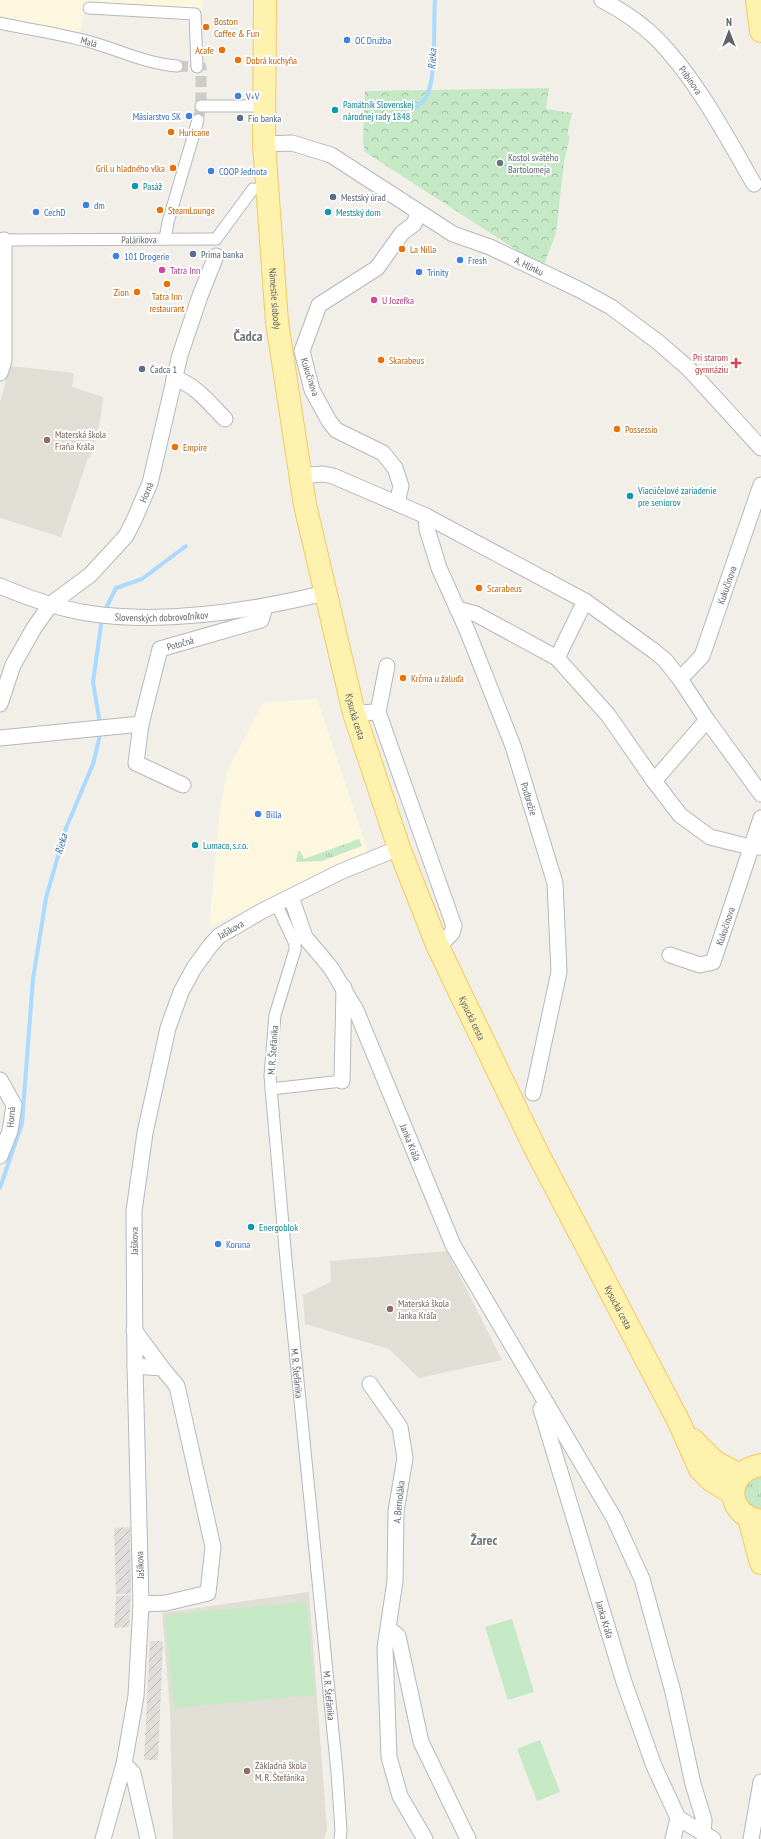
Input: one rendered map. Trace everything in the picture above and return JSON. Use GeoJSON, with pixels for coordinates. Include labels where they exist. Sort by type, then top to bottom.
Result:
{"type":"FeatureCollection","features":[{"type":"Feature","properties":{"kind":"main road","name":"Námestie slobody"},"geometry":{"type":"LineString","coordinates":[[265,0],[264,144],[277,322],[300,476],[325,593]]}},
{"type":"Feature","properties":{"kind":"main road"},"geometry":{"type":"LineString","coordinates":[[758,0],[761,31]]}},
{"type":"Feature","properties":{"kind":"main road","name":"Kysucká cesta"},"geometry":{"type":"LineString","coordinates":[[325,593],[354,714],[399,848],[438,947],[536,1150],[678,1420],[700,1469],[711,1480],[750,1471]]}},
{"type":"Feature","properties":{"kind":"main road","name":"Kysucká cesta"},"geometry":{"type":"LineString","coordinates":[[750,1471],[738,1508],[755,1520],[761,1563]]}},
{"type":"Feature","properties":{"kind":"street","name":"Pribinova"},"geometry":{"type":"LineString","coordinates":[[602,0],[628,15],[656,38],[678,62],[724,132],[754,184]]}},
{"type":"Feature","properties":{"kind":"street"},"geometry":{"type":"LineString","coordinates":[[89,8],[195,14],[197,67]]}},
{"type":"Feature","properties":{"kind":"street","name":"Malá"},"geometry":{"type":"LineString","coordinates":[[0,23],[94,43],[141,59],[177,66]]}},
{"type":"Feature","properties":{"kind":"street"},"geometry":{"type":"LineString","coordinates":[[201,106],[264,106]]}},
{"type":"Feature","properties":{"kind":"street"},"geometry":{"type":"LineString","coordinates":[[165,239],[168,222],[198,120]]}},
{"type":"Feature","properties":{"kind":"street","name":"A. Hlinku"},"geometry":{"type":"LineString","coordinates":[[264,144],[292,143],[331,155],[416,212],[453,234],[490,247],[580,290],[620,313],[688,368],[761,448]]}},
{"type":"Feature","properties":{"kind":"street"},"geometry":{"type":"LineString","coordinates":[[216,239],[253,189]]}},
{"type":"Feature","properties":{"kind":"street","name":"Kukučínova"},"geometry":{"type":"LineString","coordinates":[[397,503],[401,486],[395,468],[379,451],[336,430],[329,421],[312,390],[302,351],[319,305],[377,268],[402,233],[414,224],[416,212]]}},
{"type":"Feature","properties":{"kind":"street","name":"Palárikova"},"geometry":{"type":"LineString","coordinates":[[2,240],[216,239]]}},
{"type":"Feature","properties":{"kind":"street","name":"Horná"},"geometry":{"type":"LineString","coordinates":[[0,704],[13,665],[34,628],[51,604],[90,575],[126,536],[150,484],[174,378],[200,296],[216,256],[216,239]]}},
{"type":"Feature","properties":{"kind":"street"},"geometry":{"type":"LineString","coordinates":[[0,373],[4,361],[2,240]]}},
{"type":"Feature","properties":{"kind":"street"},"geometry":{"type":"LineString","coordinates":[[174,378],[186,381],[194,387],[225,419]]}},
{"type":"Feature","properties":{"kind":"street"},"geometry":{"type":"LineString","coordinates":[[300,476],[323,474],[334,476],[397,503],[426,516],[585,601],[665,660],[761,794]]}},
{"type":"Feature","properties":{"kind":"street","name":"Kukučínova"},"geometry":{"type":"LineString","coordinates":[[680,679],[702,656],[761,484]]}},
{"type":"Feature","properties":{"kind":"street","name":"Podbrežie"},"geometry":{"type":"LineString","coordinates":[[426,516],[427,529],[439,568],[513,746],[556,883],[559,972],[533,1093]]}},
{"type":"Feature","properties":{"kind":"street","name":"Slovenských dobrovoľníkov"},"geometry":{"type":"LineString","coordinates":[[0,586],[33,600],[86,613],[125,616],[190,615],[265,607],[325,593]]}},
{"type":"Feature","properties":{"kind":"street"},"geometry":{"type":"LineString","coordinates":[[557,658],[585,601]]}},
{"type":"Feature","properties":{"kind":"street","name":"Potočná"},"geometry":{"type":"LineString","coordinates":[[183,785],[136,763],[141,724],[160,650],[234,628],[254,624],[261,620],[265,607]]}},
{"type":"Feature","properties":{"kind":"street"},"geometry":{"type":"LineString","coordinates":[[457,609],[476,614],[557,658],[608,715],[654,781],[680,815],[710,837],[756,847]]}},
{"type":"Feature","properties":{"kind":"street"},"geometry":{"type":"LineString","coordinates":[[387,666],[378,712],[454,926],[452,933],[438,947]]}},
{"type":"Feature","properties":{"kind":"street"},"geometry":{"type":"LineString","coordinates":[[354,714],[378,712]]}},
{"type":"Feature","properties":{"kind":"street"},"geometry":{"type":"LineString","coordinates":[[654,781],[707,720]]}},
{"type":"Feature","properties":{"kind":"street"},"geometry":{"type":"LineString","coordinates":[[0,738],[141,724]]}},
{"type":"Feature","properties":{"kind":"street","name":"Kukučínova"},"geometry":{"type":"LineString","coordinates":[[670,955],[700,965],[713,962],[756,847],[761,818]]}},
{"type":"Feature","properties":{"kind":"street","name":"Jašíkova"},"geometry":{"type":"LineString","coordinates":[[103,1839],[124,1764],[136,1696],[141,1604],[134,1366],[134,1211],[145,1133],[162,1049],[174,1009],[190,974],[210,946],[231,928],[340,872],[399,848]]}},
{"type":"Feature","properties":{"kind":"street","name":"Janka Kráľa"},"geometry":{"type":"LineString","coordinates":[[291,898],[305,937],[331,968],[356,1010],[453,1245],[535,1387],[614,1518],[642,1579],[673,1689],[693,1784],[708,1837]]}},
{"type":"Feature","properties":{"kind":"street","name":"M. R. Štefánika"},"geometry":{"type":"LineString","coordinates":[[280,912],[295,944],[295,950],[286,973],[275,1015],[270,1076],[286,1260],[337,1772],[340,1839]]}},
{"type":"Feature","properties":{"kind":"street"},"geometry":{"type":"LineString","coordinates":[[271,1089],[342,1082],[344,988]]}},
{"type":"Feature","properties":{"kind":"street","name":"Horná"},"geometry":{"type":"LineString","coordinates":[[0,1080],[14,1105],[10,1131],[0,1156]]}},
{"type":"Feature","properties":{"kind":"street"},"geometry":{"type":"LineString","coordinates":[[134,1330],[162,1368],[178,1386],[213,1547],[208,1593],[166,1603],[141,1604]]}},
{"type":"Feature","properties":{"kind":"street"},"geometry":{"type":"LineString","coordinates":[[134,1366],[162,1368]]}},
{"type":"Feature","properties":{"kind":"street","name":"A. Bernoláka"},"geometry":{"type":"LineString","coordinates":[[370,1384],[400,1427],[404,1458],[396,1511],[395,1581],[385,1648],[389,1757],[400,1796],[425,1839]]}},
{"type":"Feature","properties":{"kind":"street","name":"Janka Kráľa"},"geometry":{"type":"LineString","coordinates":[[535,1387],[624,1682],[654,1766],[678,1818],[708,1837]]}},
{"type":"Feature","properties":{"kind":"street"},"geometry":{"type":"LineString","coordinates":[[389,1629],[398,1636],[421,1742],[468,1839]]}},
{"type":"Feature","properties":{"kind":"street"},"geometry":{"type":"LineString","coordinates":[[124,1764],[133,1773],[148,1839]]}},
{"type":"Feature","properties":{"kind":"street"},"geometry":{"type":"LineString","coordinates":[[751,1839],[761,1782]]}},
{"type":"Feature","properties":{"kind":"street"},"geometry":{"type":"LineString","coordinates":[[672,1839],[678,1818]]}},
{"type":"Feature","properties":{"kind":"shaded area"},"geometry":{"type":"Polygon","coordinates":[[[0,0],[203,0],[201,19],[187,21],[84,10],[80,35],[0,19],[0,0]]]}},
{"type":"Feature","properties":{"kind":"shaded area","name":"Materská škola Fraňa Kráľa"},"geometry":{"type":"Polygon","coordinates":[[[10,366],[74,373],[72,387],[103,397],[100,422],[90,458],[88,458],[61,537],[0,518],[0,402],[10,366]]]}},
{"type":"Feature","properties":{"kind":"shaded area"},"geometry":{"type":"Polygon","coordinates":[[[317,699],[368,852],[209,927],[220,810],[227,771],[263,703],[317,699]]]}},
{"type":"Feature","properties":{"kind":"shaded area","name":"Materská škola Janka Kráľa"},"geometry":{"type":"Polygon","coordinates":[[[447,1251],[502,1360],[419,1378],[389,1349],[305,1324],[303,1295],[331,1282],[330,1261],[447,1251]]]}},
{"type":"Feature","properties":{"kind":"shaded area"},"geometry":{"type":"Polygon","coordinates":[[[130,1527],[131,1594],[116,1594],[114,1528],[130,1527]]]}},
{"type":"Feature","properties":{"kind":"shaded area","name":"Základná škola M. R. Štefánika"},"geometry":{"type":"Polygon","coordinates":[[[309,1592],[327,1830],[324,1839],[173,1839],[170,1711],[162,1613],[309,1592]]]}},
{"type":"Feature","properties":{"kind":"shaded area"},"geometry":{"type":"Polygon","coordinates":[[[131,1595],[129,1627],[114,1628],[116,1596],[131,1595]]]}},
{"type":"Feature","properties":{"kind":"shaded area"},"geometry":{"type":"Polygon","coordinates":[[[150,1641],[163,1641],[158,1760],[144,1760],[150,1641]]]}},
{"type":"Feature","properties":{"kind":"green space"},"geometry":{"type":"Polygon","coordinates":[[[549,88],[546,109],[572,113],[567,135],[570,136],[564,162],[556,233],[543,267],[365,152],[363,142],[365,91],[549,88]]]}},
{"type":"Feature","properties":{"kind":"green space"},"geometry":{"type":"Polygon","coordinates":[[[359,839],[362,846],[322,861],[296,862],[298,851],[300,851],[304,859],[359,839]]]}},
{"type":"Feature","properties":{"kind":"green space"},"geometry":{"type":"Polygon","coordinates":[[[761,1476],[761,1509],[750,1505],[745,1495],[745,1491],[748,1483],[761,1476]]]}},
{"type":"Feature","properties":{"kind":"green space"},"geometry":{"type":"Polygon","coordinates":[[[306,1602],[315,1695],[174,1708],[165,1615],[306,1602]]]}},
{"type":"Feature","properties":{"kind":"green space"},"geometry":{"type":"Polygon","coordinates":[[[512,1619],[534,1692],[508,1700],[485,1627],[512,1619]]]}},
{"type":"Feature","properties":{"kind":"green space"},"geometry":{"type":"Polygon","coordinates":[[[540,1740],[560,1792],[537,1801],[517,1749],[540,1740]]]}},
{"type":"Feature","properties":{"kind":"waterway","name":"Rieka"},"geometry":{"type":"LineString","coordinates":[[412,110],[424,100],[430,86],[433,62],[435,0]]}},
{"type":"Feature","properties":{"kind":"waterway","name":"Rieka"},"geometry":{"type":"LineString","coordinates":[[104,612],[116,588],[142,579],[186,546]]}},
{"type":"Feature","properties":{"kind":"waterway","name":"Rieka"},"geometry":{"type":"LineString","coordinates":[[100,724],[93,682],[102,618]]}},
{"type":"Feature","properties":{"kind":"waterway","name":"Rieka"},"geometry":{"type":"LineString","coordinates":[[0,1188],[22,1123],[33,979],[46,898],[66,828],[93,764],[101,731]]}},
{"type":"Feature","properties":{"kind":"tunnel"},"geometry":{"type":"LineString","coordinates":[[177,66],[201,67],[201,106],[198,120]]}},
{"type":"Feature","properties":{"kind":"place","name":"Boston Coffee & Fun"},"geometry":{"type":"Point","coordinates":[206,27]}},
{"type":"Feature","properties":{"kind":"place","name":"OC Družba"},"geometry":{"type":"Point","coordinates":[347,40]}},
{"type":"Feature","properties":{"kind":"place","name":"Acafe"},"geometry":{"type":"Point","coordinates":[222,50]}},
{"type":"Feature","properties":{"kind":"place","name":"Dobrá kuchyňa"},"geometry":{"type":"Point","coordinates":[238,60]}},
{"type":"Feature","properties":{"kind":"place","name":"V+V"},"geometry":{"type":"Point","coordinates":[238,96]}},
{"type":"Feature","properties":{"kind":"place","name":"Pamätník Slovenskej národnej rady 1848"},"geometry":{"type":"Point","coordinates":[335,110]}},
{"type":"Feature","properties":{"kind":"place","name":"Mäsiarstvo SK"},"geometry":{"type":"Point","coordinates":[189,116]}},
{"type":"Feature","properties":{"kind":"place","name":"Fio banka"},"geometry":{"type":"Point","coordinates":[240,118]}},
{"type":"Feature","properties":{"kind":"place","name":"Huricane"},"geometry":{"type":"Point","coordinates":[171,132]}},
{"type":"Feature","properties":{"kind":"place","name":"Kostol svätého Bartolomeja"},"geometry":{"type":"Point","coordinates":[500,163]}},
{"type":"Feature","properties":{"kind":"place","name":"Gril u hladného vlka"},"geometry":{"type":"Point","coordinates":[173,168]}},
{"type":"Feature","properties":{"kind":"place","name":"COOP Jednota"},"geometry":{"type":"Point","coordinates":[211,171]}},
{"type":"Feature","properties":{"kind":"place","name":"Pasáž"},"geometry":{"type":"Point","coordinates":[135,186]}},
{"type":"Feature","properties":{"kind":"place","name":"Mestský úrad"},"geometry":{"type":"Point","coordinates":[333,197]}},
{"type":"Feature","properties":{"kind":"place","name":"dm"},"geometry":{"type":"Point","coordinates":[86,205]}},
{"type":"Feature","properties":{"kind":"place","name":"SteamLounge"},"geometry":{"type":"Point","coordinates":[160,210]}},
{"type":"Feature","properties":{"kind":"place","name":"CechD"},"geometry":{"type":"Point","coordinates":[36,212]}},
{"type":"Feature","properties":{"kind":"place","name":"Mestský dom"},"geometry":{"type":"Point","coordinates":[328,212]}},
{"type":"Feature","properties":{"kind":"place","name":"La Nilla"},"geometry":{"type":"Point","coordinates":[402,249]}},
{"type":"Feature","properties":{"kind":"place","name":"Prima banka"},"geometry":{"type":"Point","coordinates":[193,254]}},
{"type":"Feature","properties":{"kind":"place","name":"101 Drogerie"},"geometry":{"type":"Point","coordinates":[116,256]}},
{"type":"Feature","properties":{"kind":"place","name":"Fresh"},"geometry":{"type":"Point","coordinates":[460,260]}},
{"type":"Feature","properties":{"kind":"place","name":"Tatra Inn"},"geometry":{"type":"Point","coordinates":[162,270]}},
{"type":"Feature","properties":{"kind":"place","name":"Trinity"},"geometry":{"type":"Point","coordinates":[419,272]}},
{"type":"Feature","properties":{"kind":"place","name":"Tatra Inn restaurant"},"geometry":{"type":"Point","coordinates":[167,284]}},
{"type":"Feature","properties":{"kind":"place","name":"Zion"},"geometry":{"type":"Point","coordinates":[137,292]}},
{"type":"Feature","properties":{"kind":"place","name":"U Jozefka"},"geometry":{"type":"Point","coordinates":[374,300]}},
{"type":"Feature","properties":{"kind":"place","name":"Skarabeus"},"geometry":{"type":"Point","coordinates":[381,360]}},
{"type":"Feature","properties":{"kind":"place","name":"Pri starom gymnáziu"},"geometry":{"type":"Point","coordinates":[736,363]}},
{"type":"Feature","properties":{"kind":"place","name":"Čadca 1"},"geometry":{"type":"Point","coordinates":[142,369]}},
{"type":"Feature","properties":{"kind":"place","name":"Possessio"},"geometry":{"type":"Point","coordinates":[617,429]}},
{"type":"Feature","properties":{"kind":"place","name":"Materská škola Fraňa Kráľa"},"geometry":{"type":"Point","coordinates":[47,440]}},
{"type":"Feature","properties":{"kind":"place","name":"Empire"},"geometry":{"type":"Point","coordinates":[175,447]}},
{"type":"Feature","properties":{"kind":"place","name":"Viacúčelové zariadenie pre seniorov"},"geometry":{"type":"Point","coordinates":[630,496]}},
{"type":"Feature","properties":{"kind":"place","name":"Scarabeus"},"geometry":{"type":"Point","coordinates":[479,588]}},
{"type":"Feature","properties":{"kind":"place","name":"Krčma u žaluďa"},"geometry":{"type":"Point","coordinates":[403,678]}},
{"type":"Feature","properties":{"kind":"place","name":"Billa"},"geometry":{"type":"Point","coordinates":[258,814]}},
{"type":"Feature","properties":{"kind":"place","name":"Lumaco, s.r.o."},"geometry":{"type":"Point","coordinates":[195,845]}},
{"type":"Feature","properties":{"kind":"place","name":"Energoblok"},"geometry":{"type":"Point","coordinates":[251,1227]}},
{"type":"Feature","properties":{"kind":"place","name":"Koruna"},"geometry":{"type":"Point","coordinates":[218,1244]}},
{"type":"Feature","properties":{"kind":"place","name":"Materská škola Janka Kráľa"},"geometry":{"type":"Point","coordinates":[390,1309]}},
{"type":"Feature","properties":{"kind":"place","name":"Základná škola M. R. Štefánika"},"geometry":{"type":"Point","coordinates":[247,1771]}},
{"type":"Feature","properties":{"kind":"district","name":"Čadca"},"geometry":{"type":"Point","coordinates":[248,336]}},
{"type":"Feature","properties":{"kind":"district","name":"Žarec"},"geometry":{"type":"Point","coordinates":[484,1540]}}]}
